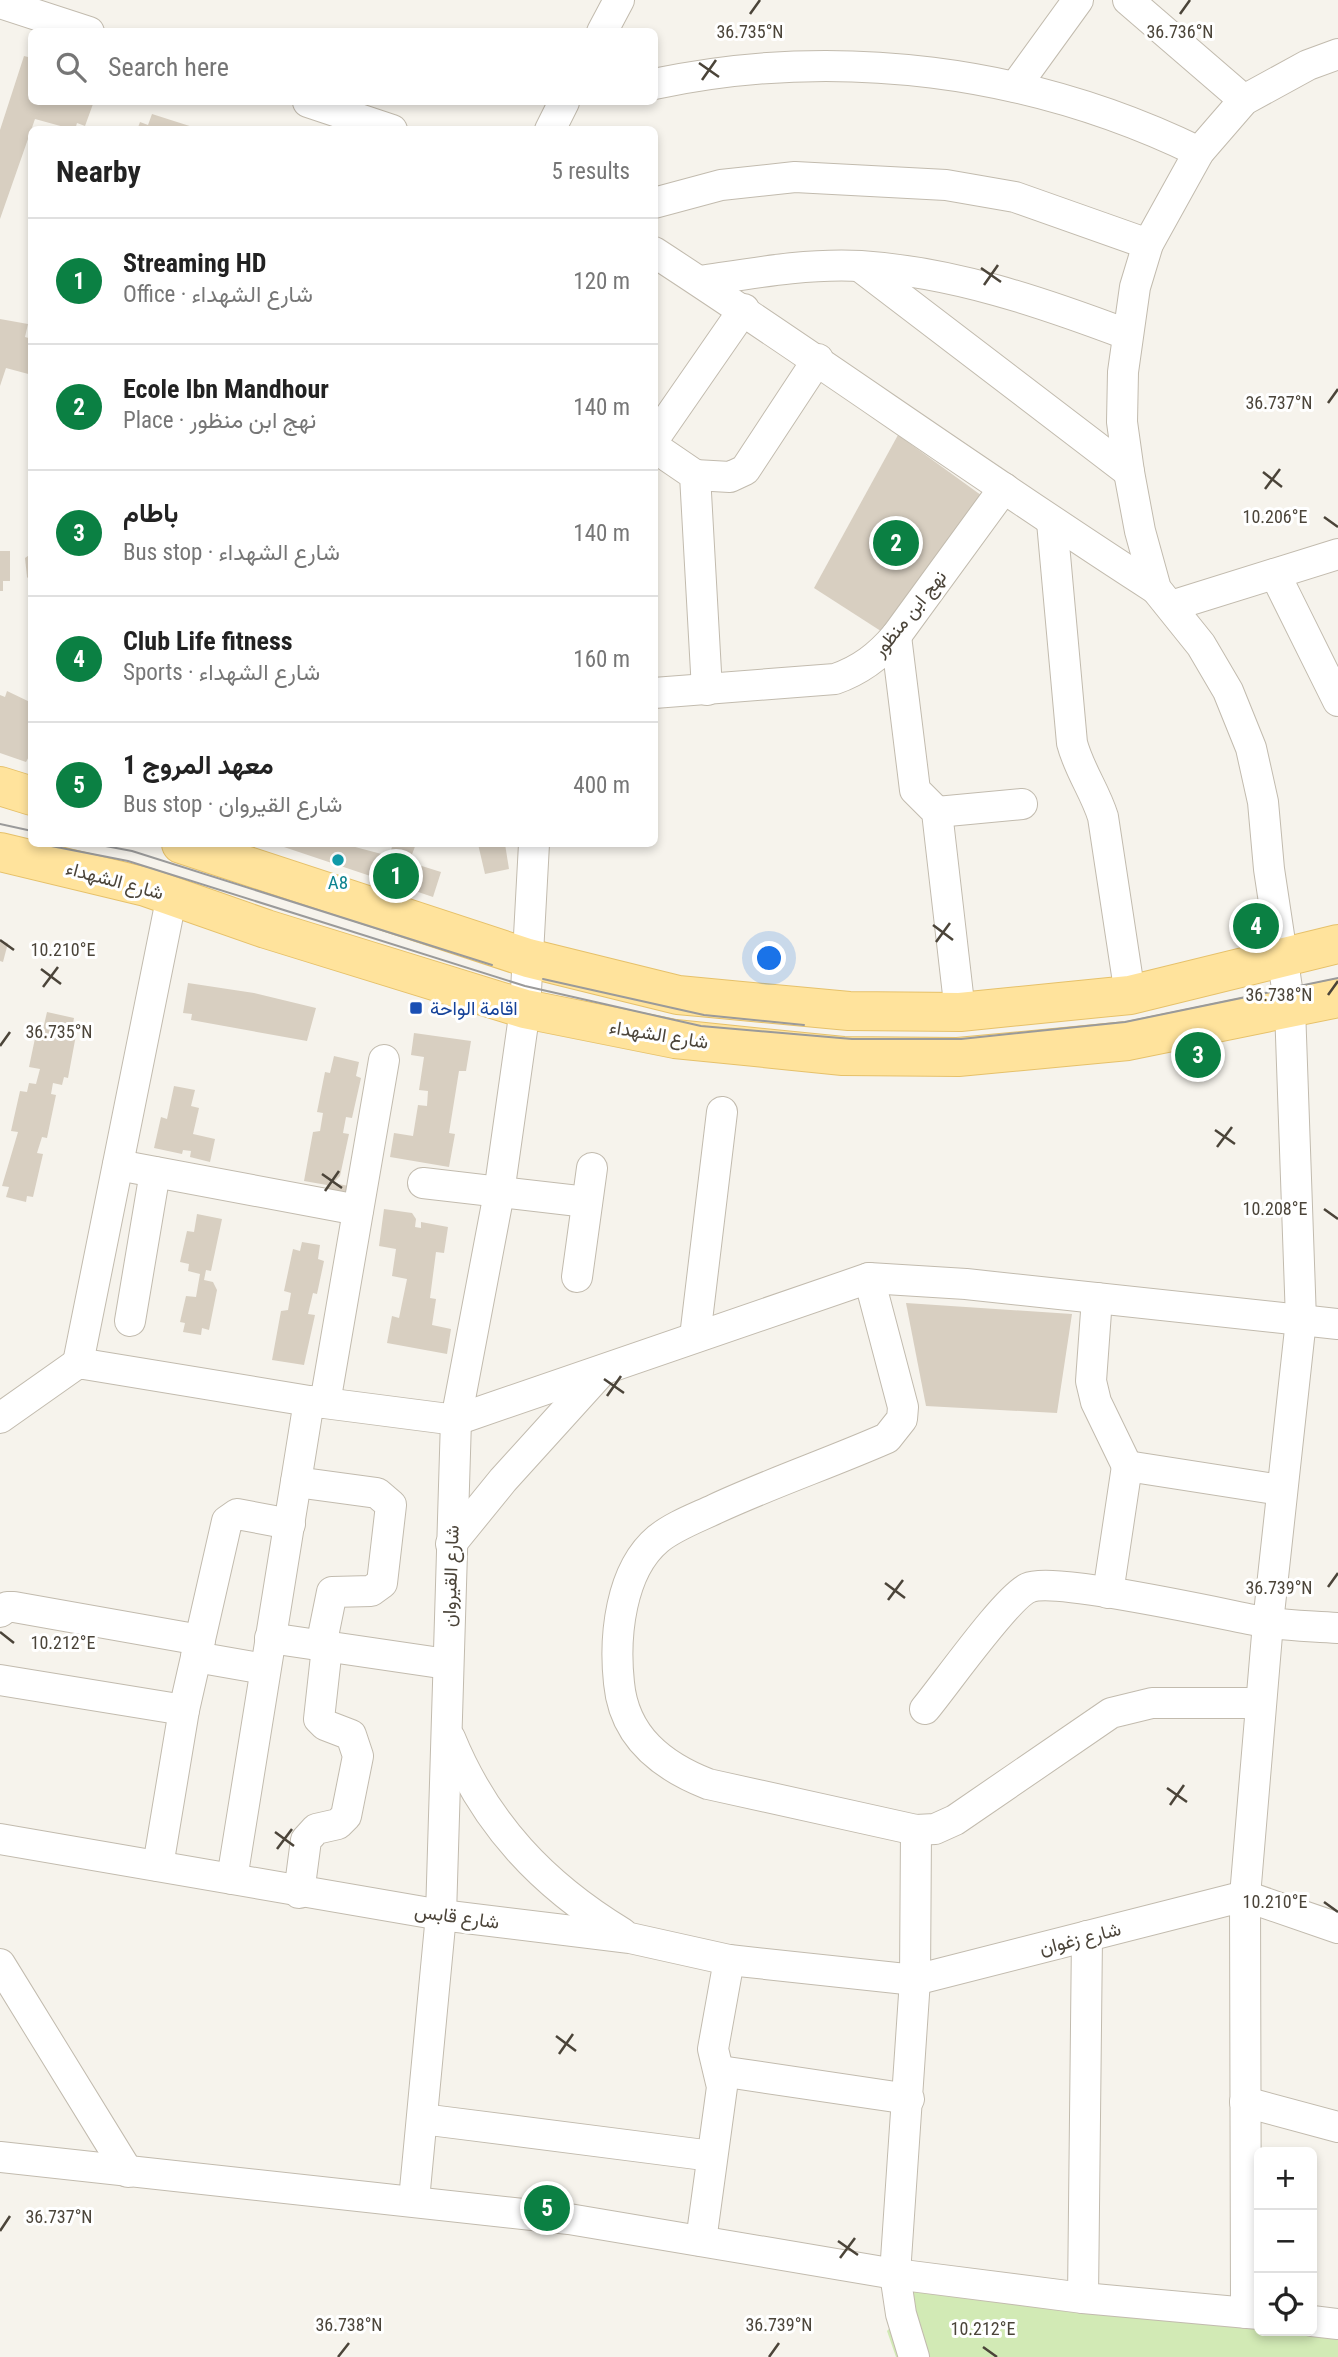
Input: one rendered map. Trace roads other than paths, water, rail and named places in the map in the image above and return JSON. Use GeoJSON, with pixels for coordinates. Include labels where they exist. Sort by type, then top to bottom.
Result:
{"type":"FeatureCollection","features":[{"type":"Feature","properties":{"kind":"main road"},"geometry":{"type":"LineString","coordinates":[[0,786],[28,795]]}},
{"type":"Feature","properties":{"kind":"main road"},"geometry":{"type":"LineString","coordinates":[[190,847],[528,958],[678,995],[849,1011],[960,1012],[1130,995],[1283,960],[1338,944]]}},
{"type":"Feature","properties":{"kind":"main road","name":"شارع الشهداء"},"geometry":{"type":"LineString","coordinates":[[0,852],[80,869],[172,895],[266,929],[525,1009],[675,1039],[843,1056],[958,1057],[1128,1041],[1338,998]]}},
{"type":"Feature","properties":{"kind":"street"},"geometry":{"type":"LineString","coordinates":[[604,28],[619,0]]}},
{"type":"Feature","properties":{"kind":"street"},"geometry":{"type":"LineString","coordinates":[[1014,87],[1078,0]]}},
{"type":"Feature","properties":{"kind":"street"},"geometry":{"type":"LineString","coordinates":[[1128,0],[1244,100]]}},
{"type":"Feature","properties":{"kind":"street"},"geometry":{"type":"LineString","coordinates":[[0,3],[77,28]]}},
{"type":"Feature","properties":{"kind":"street"},"geometry":{"type":"LineString","coordinates":[[0,2157],[569,2219],[895,2274],[1083,2298],[1252,2314],[1245,2102],[1245,1896],[1260,1703],[1301,1320],[1290,1008],[1263,802],[1251,748],[1228,691],[1201,645],[1164,597],[1140,531],[1122,422],[1126,334],[1135,287],[1148,244],[1199,152],[1244,100],[1308,65],[1338,54]]}},
{"type":"Feature","properties":{"kind":"street"},"geometry":{"type":"LineString","coordinates":[[658,83],[693,76],[798,64],[919,69],[1014,87],[1143,125],[1199,152]]}},
{"type":"Feature","properties":{"kind":"street"},"geometry":{"type":"LineString","coordinates":[[318,105],[380,126]]}},
{"type":"Feature","properties":{"kind":"street"},"geometry":{"type":"LineString","coordinates":[[658,202],[721,185],[795,177],[946,185],[1015,197],[1148,244]]}},
{"type":"Feature","properties":{"kind":"street"},"geometry":{"type":"LineString","coordinates":[[658,259],[701,281],[744,309],[1164,597],[1275,573],[1338,554]]}},
{"type":"Feature","properties":{"kind":"street"},"geometry":{"type":"LineString","coordinates":[[701,281],[772,270],[860,266],[924,274],[995,290],[1126,334]]}},
{"type":"Feature","properties":{"kind":"street"},"geometry":{"type":"LineString","coordinates":[[860,266],[1129,472]]}},
{"type":"Feature","properties":{"kind":"street"},"geometry":{"type":"LineString","coordinates":[[658,433],[744,309]]}},
{"type":"Feature","properties":{"kind":"street"},"geometry":{"type":"LineString","coordinates":[[658,450],[695,475],[730,477],[746,470],[818,359]]}},
{"type":"Feature","properties":{"kind":"street"},"geometry":{"type":"LineString","coordinates":[[695,475],[707,690]]}},
{"type":"Feature","properties":{"kind":"street","name":"نهج ابن منظور"},"geometry":{"type":"LineString","coordinates":[[658,693],[835,679],[867,664],[897,636],[1004,488]]}},
{"type":"Feature","properties":{"kind":"street"},"geometry":{"type":"LineString","coordinates":[[1052,522],[1072,743],[1078,765],[1097,798],[1103,817],[1130,995]]}},
{"type":"Feature","properties":{"kind":"street"},"geometry":{"type":"LineString","coordinates":[[1275,573],[1338,701]]}},
{"type":"Feature","properties":{"kind":"street"},"geometry":{"type":"LineString","coordinates":[[897,636],[915,790],[937,812],[960,1012]]}},
{"type":"Feature","properties":{"kind":"street"},"geometry":{"type":"LineString","coordinates":[[937,812],[1022,804]]}},
{"type":"Feature","properties":{"kind":"street","name":"شارع القيروان"},"geometry":{"type":"LineString","coordinates":[[414,2200],[441,1915],[456,1420],[499,1193],[525,1009],[534,847]]}},
{"type":"Feature","properties":{"kind":"street"},"geometry":{"type":"LineString","coordinates":[[0,1418],[78,1363],[172,895]]}},
{"type":"Feature","properties":{"kind":"street"},"geometry":{"type":"LineString","coordinates":[[232,1879],[296,1482],[317,1402],[358,1210],[384,1060]]}},
{"type":"Feature","properties":{"kind":"street"},"geometry":{"type":"LineString","coordinates":[[695,1337],[722,1112]]}},
{"type":"Feature","properties":{"kind":"street"},"geometry":{"type":"LineString","coordinates":[[117,1165],[358,1210]]}},
{"type":"Feature","properties":{"kind":"street"},"geometry":{"type":"LineString","coordinates":[[577,1277],[592,1168]]}},
{"type":"Feature","properties":{"kind":"street"},"geometry":{"type":"LineString","coordinates":[[130,1321],[155,1172]]}},
{"type":"Feature","properties":{"kind":"street"},"geometry":{"type":"LineString","coordinates":[[423,1183],[587,1202]]}},
{"type":"Feature","properties":{"kind":"street"},"geometry":{"type":"LineString","coordinates":[[78,1363],[317,1402],[456,1420],[869,1278],[966,1284],[1338,1324]]}},
{"type":"Feature","properties":{"kind":"street"},"geometry":{"type":"LineString","coordinates":[[869,1278],[903,1407],[902,1419],[896,1430],[887,1438],[749,1493],[658,1540],[640,1562],[626,1590],[617,1667],[620,1696],[634,1729],[653,1756],[677,1772],[708,1784],[916,1830],[935,1829],[955,1820],[1111,1713],[1152,1703],[1260,1703]]}},
{"type":"Feature","properties":{"kind":"street"},"geometry":{"type":"LineString","coordinates":[[1097,1298],[1091,1381],[1096,1402],[1128,1466],[1108,1593]]}},
{"type":"Feature","properties":{"kind":"street"},"geometry":{"type":"LineString","coordinates":[[451,1544],[503,1480],[603,1370]]}},
{"type":"Feature","properties":{"kind":"street"},"geometry":{"type":"LineString","coordinates":[[1128,1466],[1281,1490]]}},
{"type":"Feature","properties":{"kind":"street"},"geometry":{"type":"LineString","coordinates":[[296,1482],[377,1493],[391,1505],[382,1583],[371,1591],[332,1592],[324,1646],[320,1719],[325,1725],[352,1735],[358,1756],[346,1816],[338,1824],[316,1829],[306,1840],[299,1892]]}},
{"type":"Feature","properties":{"kind":"street"},"geometry":{"type":"LineString","coordinates":[[158,1866],[184,1710],[227,1521],[237,1514],[290,1524]]}},
{"type":"Feature","properties":{"kind":"street"},"geometry":{"type":"LineString","coordinates":[[925,1709],[1010,1603],[1030,1587],[1043,1585],[1108,1593],[1268,1623],[1338,1628]]}},
{"type":"Feature","properties":{"kind":"street"},"geometry":{"type":"LineString","coordinates":[[0,1612],[7,1607],[14,1607],[198,1648],[265,1669]]}},
{"type":"Feature","properties":{"kind":"street"},"geometry":{"type":"LineString","coordinates":[[271,1638],[447,1664]]}},
{"type":"Feature","properties":{"kind":"street"},"geometry":{"type":"LineString","coordinates":[[0,1680],[184,1710]]}},
{"type":"Feature","properties":{"kind":"street"},"geometry":{"type":"LineString","coordinates":[[445,1728],[473,1788],[502,1832],[540,1874],[583,1909],[631,1938]]}},
{"type":"Feature","properties":{"kind":"street"},"geometry":{"type":"LineString","coordinates":[[914,2357],[901,2314],[895,2274],[915,1980],[916,1830]]}},
{"type":"Feature","properties":{"kind":"street","name":"شارع قابس"},"geometry":{"type":"LineString","coordinates":[[0,1839],[441,1915],[631,1938],[729,1959],[915,1980]]}},
{"type":"Feature","properties":{"kind":"street"},"geometry":{"type":"LineString","coordinates":[[1245,1896],[1338,1928]]}},
{"type":"Feature","properties":{"kind":"street","name":"شارع زغوان"},"geometry":{"type":"LineString","coordinates":[[915,1980],[1245,1896]]}},
{"type":"Feature","properties":{"kind":"street"},"geometry":{"type":"LineString","coordinates":[[1083,2298],[1087,1936]]}},
{"type":"Feature","properties":{"kind":"street"},"geometry":{"type":"LineString","coordinates":[[701,2241],[722,2087],[713,2049],[729,1959]]}},
{"type":"Feature","properties":{"kind":"street"},"geometry":{"type":"LineString","coordinates":[[0,1964],[128,2172]]}},
{"type":"Feature","properties":{"kind":"street"},"geometry":{"type":"LineString","coordinates":[[720,2071],[909,2099]]}},
{"type":"Feature","properties":{"kind":"street"},"geometry":{"type":"LineString","coordinates":[[1245,2102],[1338,2127]]}},
{"type":"Feature","properties":{"kind":"street"},"geometry":{"type":"LineString","coordinates":[[422,2119],[712,2156]]}},
{"type":"Feature","properties":{"kind":"street"},"geometry":{"type":"LineString","coordinates":[[1317,2322],[1338,2324]]}},
{"type":"Feature","properties":{"kind":"tram line"},"geometry":{"type":"LineString","coordinates":[[0,824],[28,830]]}},
{"type":"Feature","properties":{"kind":"tram line"},"geometry":{"type":"LineString","coordinates":[[56,847],[128,861],[525,986],[701,1026],[852,1039],[961,1039],[1125,1022],[1338,978]]}},
{"type":"Feature","properties":{"kind":"tram line"},"geometry":{"type":"LineString","coordinates":[[111,847],[132,851],[492,965]]}},
{"type":"Feature","properties":{"kind":"tram line"},"geometry":{"type":"LineString","coordinates":[[543,979],[704,1015],[804,1025]]}},
{"type":"Feature","properties":{"kind":"place","name":"Ecole Ibn Mandhour"},"geometry":{"type":"Point","coordinates":[896,543]}},
{"type":"Feature","properties":{"kind":"place","name":"A8"},"geometry":{"type":"Point","coordinates":[338,860]}},
{"type":"Feature","properties":{"kind":"place","name":"Streaming HD"},"geometry":{"type":"Point","coordinates":[396,876]}},
{"type":"Feature","properties":{"kind":"place","name":"Club Life fitness"},"geometry":{"type":"Point","coordinates":[1256,926]}},
{"type":"Feature","properties":{"kind":"place","name":"اقامة الواحة"},"geometry":{"type":"Point","coordinates":[416,1008]}},
{"type":"Feature","properties":{"kind":"place","name":"باطام"},"geometry":{"type":"Point","coordinates":[1198,1055]}},
{"type":"Feature","properties":{"kind":"place","name":"معهد المروج 1"},"geometry":{"type":"Point","coordinates":[547,2208]}}]}
